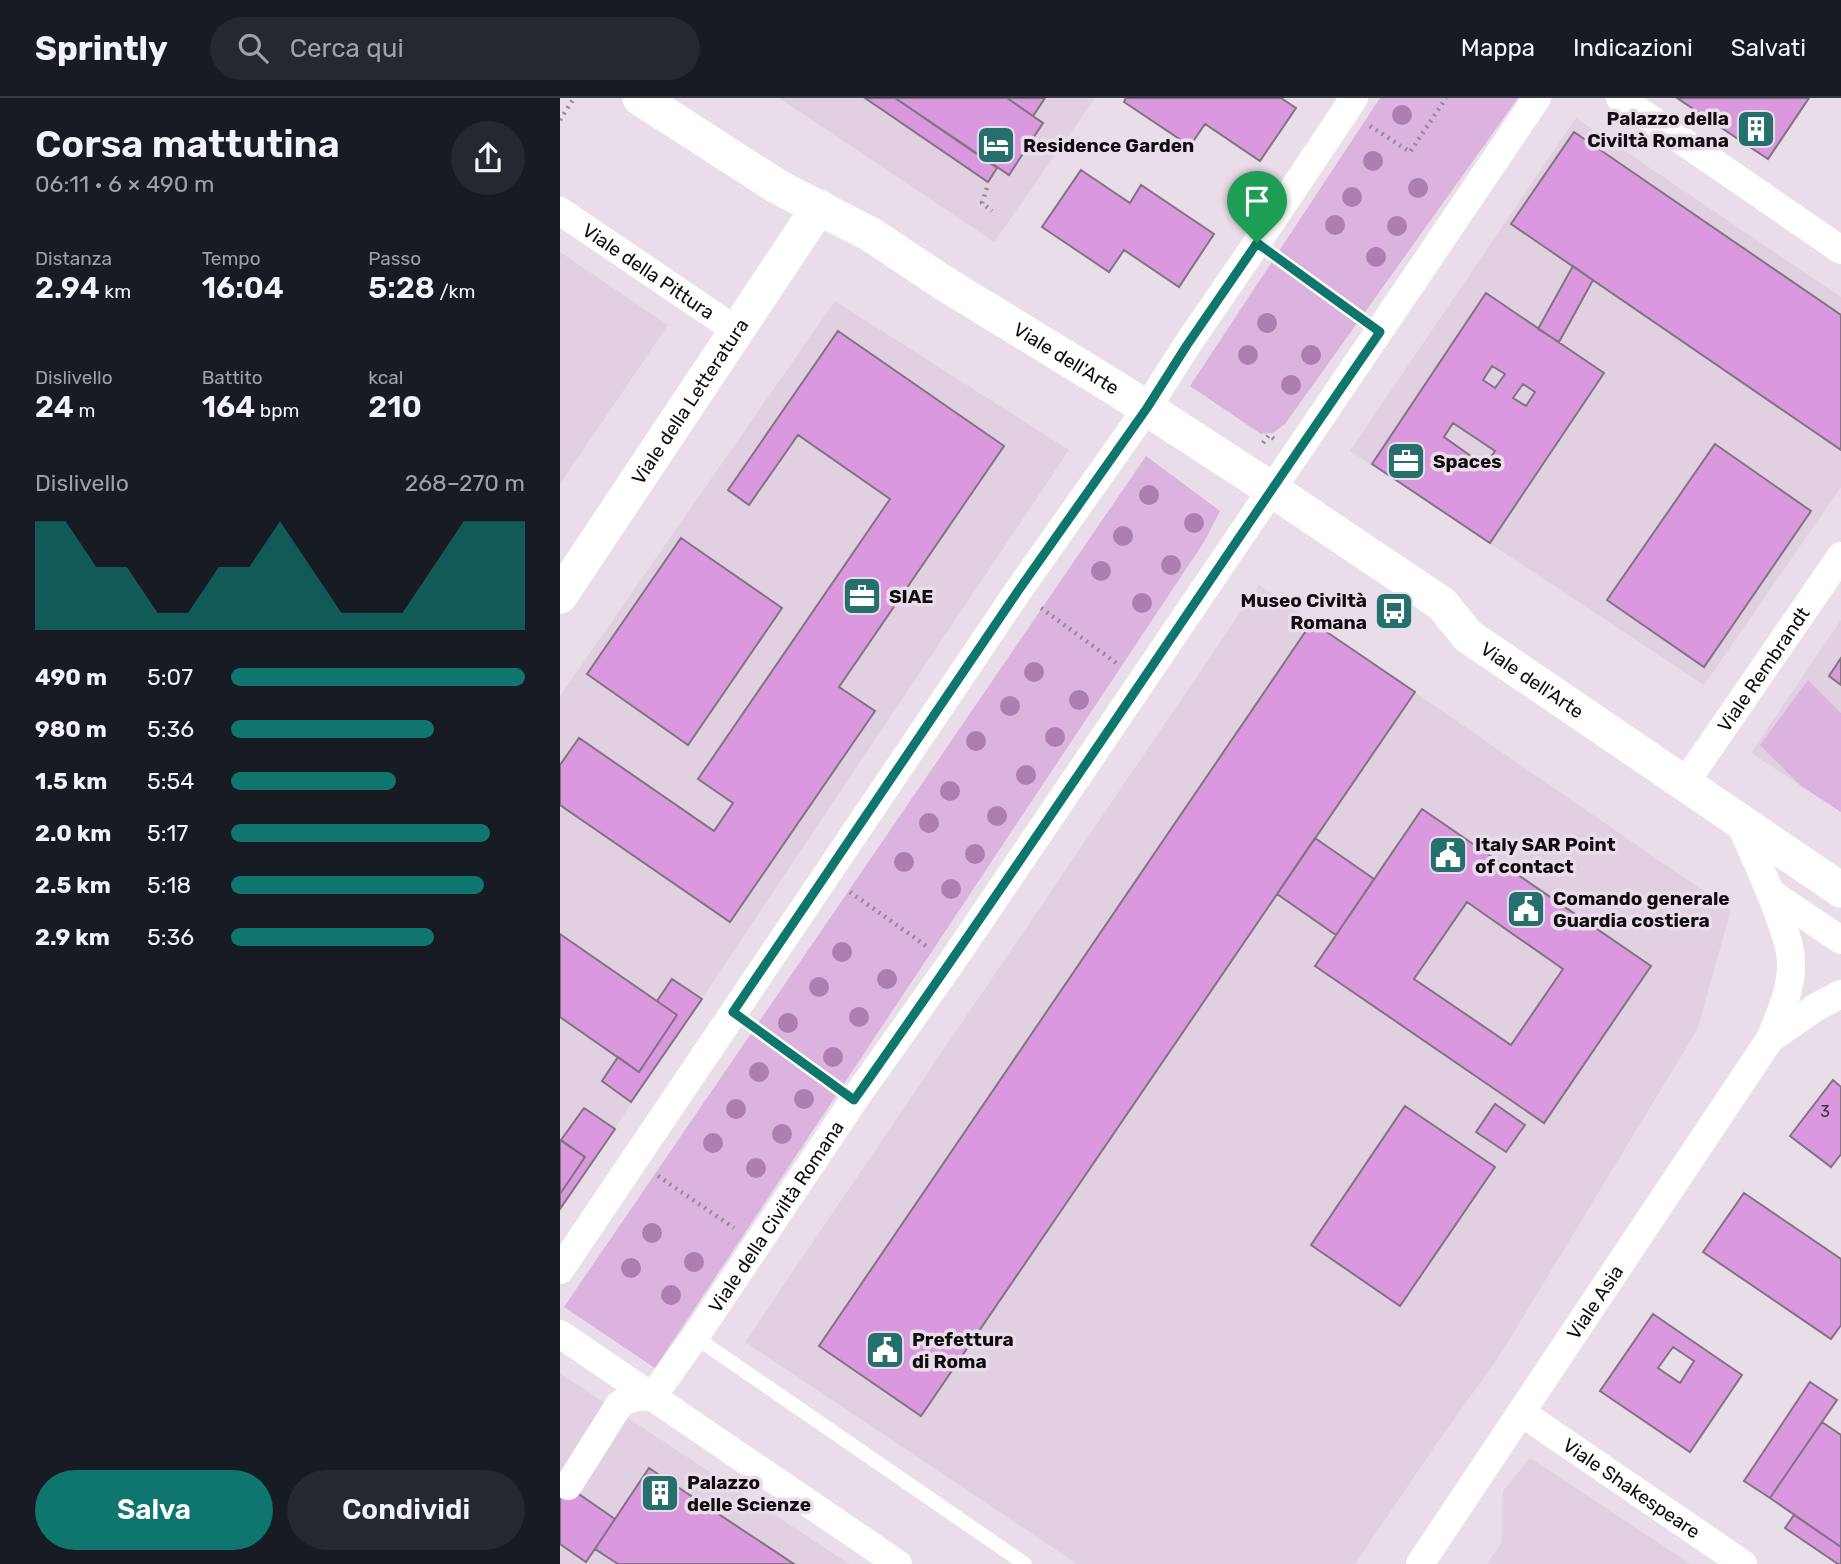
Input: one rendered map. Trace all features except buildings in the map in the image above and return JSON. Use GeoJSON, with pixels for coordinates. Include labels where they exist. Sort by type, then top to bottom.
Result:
{"type":"FeatureCollection","features":[{"type":"Feature","properties":{"kind":"street","name":"Viale dell'Arte"},"geometry":{"type":"LineString","coordinates":[[640,98],[778,187],[870,234],[1271,489],[1441,604],[1468,636],[1841,890]]}},
{"type":"Feature","properties":{"kind":"street","name":"Viale della Civiltà Romana"},"geometry":{"type":"LineString","coordinates":[[652,1396],[951,963],[1537,98]]}},
{"type":"Feature","properties":{"kind":"street"},"geometry":{"type":"LineString","coordinates":[[1620,98],[1841,250]]}},
{"type":"Feature","properties":{"kind":"street"},"geometry":{"type":"LineString","coordinates":[[563,1259],[634,1159],[1018,591],[1147,408],[1350,104]]}},
{"type":"Feature","properties":{"kind":"street","name":"Viale della Letteratura"},"geometry":{"type":"LineString","coordinates":[[560,596],[820,207]]}},
{"type":"Feature","properties":{"kind":"street","name":"Viale della Pittura"},"geometry":{"type":"LineString","coordinates":[[560,211],[737,331]]}},
{"type":"Feature","properties":{"kind":"street","name":"Viale Rembrandt"},"geometry":{"type":"LineString","coordinates":[[1685,783],[1841,556]]}},
{"type":"Feature","properties":{"kind":"street"},"geometry":{"type":"LineString","coordinates":[[1739,821],[1770,893],[1787,940],[1791,962],[1783,1007],[1770,1040]]}},
{"type":"Feature","properties":{"kind":"street"},"geometry":{"type":"LineString","coordinates":[[1770,893],[1841,940]]}},
{"type":"Feature","properties":{"kind":"street"},"geometry":{"type":"LineString","coordinates":[[1770,1040],[1818,1006],[1841,994]]}},
{"type":"Feature","properties":{"kind":"street","name":"Viale Asia"},"geometry":{"type":"LineString","coordinates":[[1420,1564],[1770,1040]]}},
{"type":"Feature","properties":{"kind":"street"},"geometry":{"type":"LineString","coordinates":[[560,1334],[898,1564]]}},
{"type":"Feature","properties":{"kind":"street"},"geometry":{"type":"LineString","coordinates":[[568,1486],[619,1405],[629,1398],[652,1396]]}},
{"type":"Feature","properties":{"kind":"street","name":"Viale Shakespeare"},"geometry":{"type":"LineString","coordinates":[[1522,1413],[1743,1564]]}},
{"type":"Feature","properties":{"kind":"lane"},"geometry":{"type":"LineString","coordinates":[[695,1337],[1025,1564]]}},
{"type":"Feature","properties":{"kind":"path"},"geometry":{"type":"LineString","coordinates":[[560,120],[575,98]]}},
{"type":"Feature","properties":{"kind":"path"},"geometry":{"type":"LineString","coordinates":[[1350,104],[1410,152],[1446,98]]}},
{"type":"Feature","properties":{"kind":"path"},"geometry":{"type":"LineString","coordinates":[[987,188],[982,202],[992,211]]}},
{"type":"Feature","properties":{"kind":"path"},"geometry":{"type":"LineString","coordinates":[[1257,243],[1380,332]]}},
{"type":"Feature","properties":{"kind":"path"},"geometry":{"type":"LineString","coordinates":[[1018,591],[1142,682]]}},
{"type":"Feature","properties":{"kind":"path"},"geometry":{"type":"LineString","coordinates":[[826,876],[951,963]]}},
{"type":"Feature","properties":{"kind":"path"},"geometry":{"type":"LineString","coordinates":[[733,1012],[854,1100]]}},
{"type":"Feature","properties":{"kind":"path"},"geometry":{"type":"LineString","coordinates":[[634,1159],[758,1245]]}},
{"type":"Feature","properties":{"kind":"shaded area"},"geometry":{"type":"Polygon","coordinates":[[[779,98],[1095,98],[994,242],[779,98]]]}},
{"type":"Feature","properties":{"kind":"shaded area"},"geometry":{"type":"Polygon","coordinates":[[[1380,98],[1518,98],[1285,424],[1273,433],[1261,434],[1190,386],[1380,98]]]}},
{"type":"Feature","properties":{"kind":"shaded area"},"geometry":{"type":"Polygon","coordinates":[[[1576,118],[1841,297],[1841,487],[1704,685],[1350,451],[1576,118]]]}},
{"type":"Feature","properties":{"kind":"shaded area"},"geometry":{"type":"Polygon","coordinates":[[[560,252],[668,325],[560,484],[560,252]]]}},
{"type":"Feature","properties":{"kind":"shaded area"},"geometry":{"type":"Polygon","coordinates":[[[835,301],[1069,450],[560,1210],[560,696],[835,301]]]}},
{"type":"Feature","properties":{"kind":"shaded area"},"geometry":{"type":"Polygon","coordinates":[[[1146,456],[1220,511],[1204,542],[655,1368],[564,1307],[1146,456]]]}},
{"type":"Feature","properties":{"kind":"shaded area"},"geometry":{"type":"Polygon","coordinates":[[[1259,585],[1731,910],[1697,1030],[1500,1355],[1355,1564],[1077,1564],[745,1342],[1259,585]]]}},
{"type":"Feature","properties":{"kind":"shaded area"},"geometry":{"type":"Polygon","coordinates":[[[1841,620],[1841,812],[1751,753],[1841,620]]]}},
{"type":"Feature","properties":{"kind":"shaded area"},"geometry":{"type":"Polygon","coordinates":[[[1808,680],[1841,713],[1841,812],[1801,786],[1760,745],[1808,680]]]}},
{"type":"Feature","properties":{"kind":"shaded area"},"geometry":{"type":"Polygon","coordinates":[[[560,1373],[849,1564],[560,1564],[560,1373]]]}},
{"type":"Feature","properties":{"kind":"shaded area"},"geometry":{"type":"Polygon","coordinates":[[[1530,1458],[1691,1564],[1487,1564],[1502,1542],[1503,1491],[1530,1458]]]}},
{"type":"Feature","properties":{"kind":"place","name":"Palazzo della Civiltà Romana"},"geometry":{"type":"Point","coordinates":[1756,129]}},
{"type":"Feature","properties":{"kind":"place","name":"Residence Garden"},"geometry":{"type":"Point","coordinates":[996,145]}},
{"type":"Feature","properties":{"kind":"place","name":"Spaces"},"geometry":{"type":"Point","coordinates":[1406,461]}},
{"type":"Feature","properties":{"kind":"place","name":"SIAE"},"geometry":{"type":"Point","coordinates":[862,596]}},
{"type":"Feature","properties":{"kind":"place","name":"Museo Civiltà Romana"},"geometry":{"type":"Point","coordinates":[1394,611]}},
{"type":"Feature","properties":{"kind":"place","name":"Italy SAR Point of contact"},"geometry":{"type":"Point","coordinates":[1448,855]}},
{"type":"Feature","properties":{"kind":"place","name":"Comando generale Guardia costiera"},"geometry":{"type":"Point","coordinates":[1526,909]}},
{"type":"Feature","properties":{"kind":"place","name":"Prefettura di Roma"},"geometry":{"type":"Point","coordinates":[885,1350]}},
{"type":"Feature","properties":{"kind":"place","name":"Palazzo delle Scienze"},"geometry":{"type":"Point","coordinates":[660,1493]}},
{"type":"Feature","properties":{"kind":"route"},"geometry":{"type":"LineString","coordinates":[[1257,243],[1380,332],[951,963],[854,1100],[733,1012],[1257,243]]}}]}
